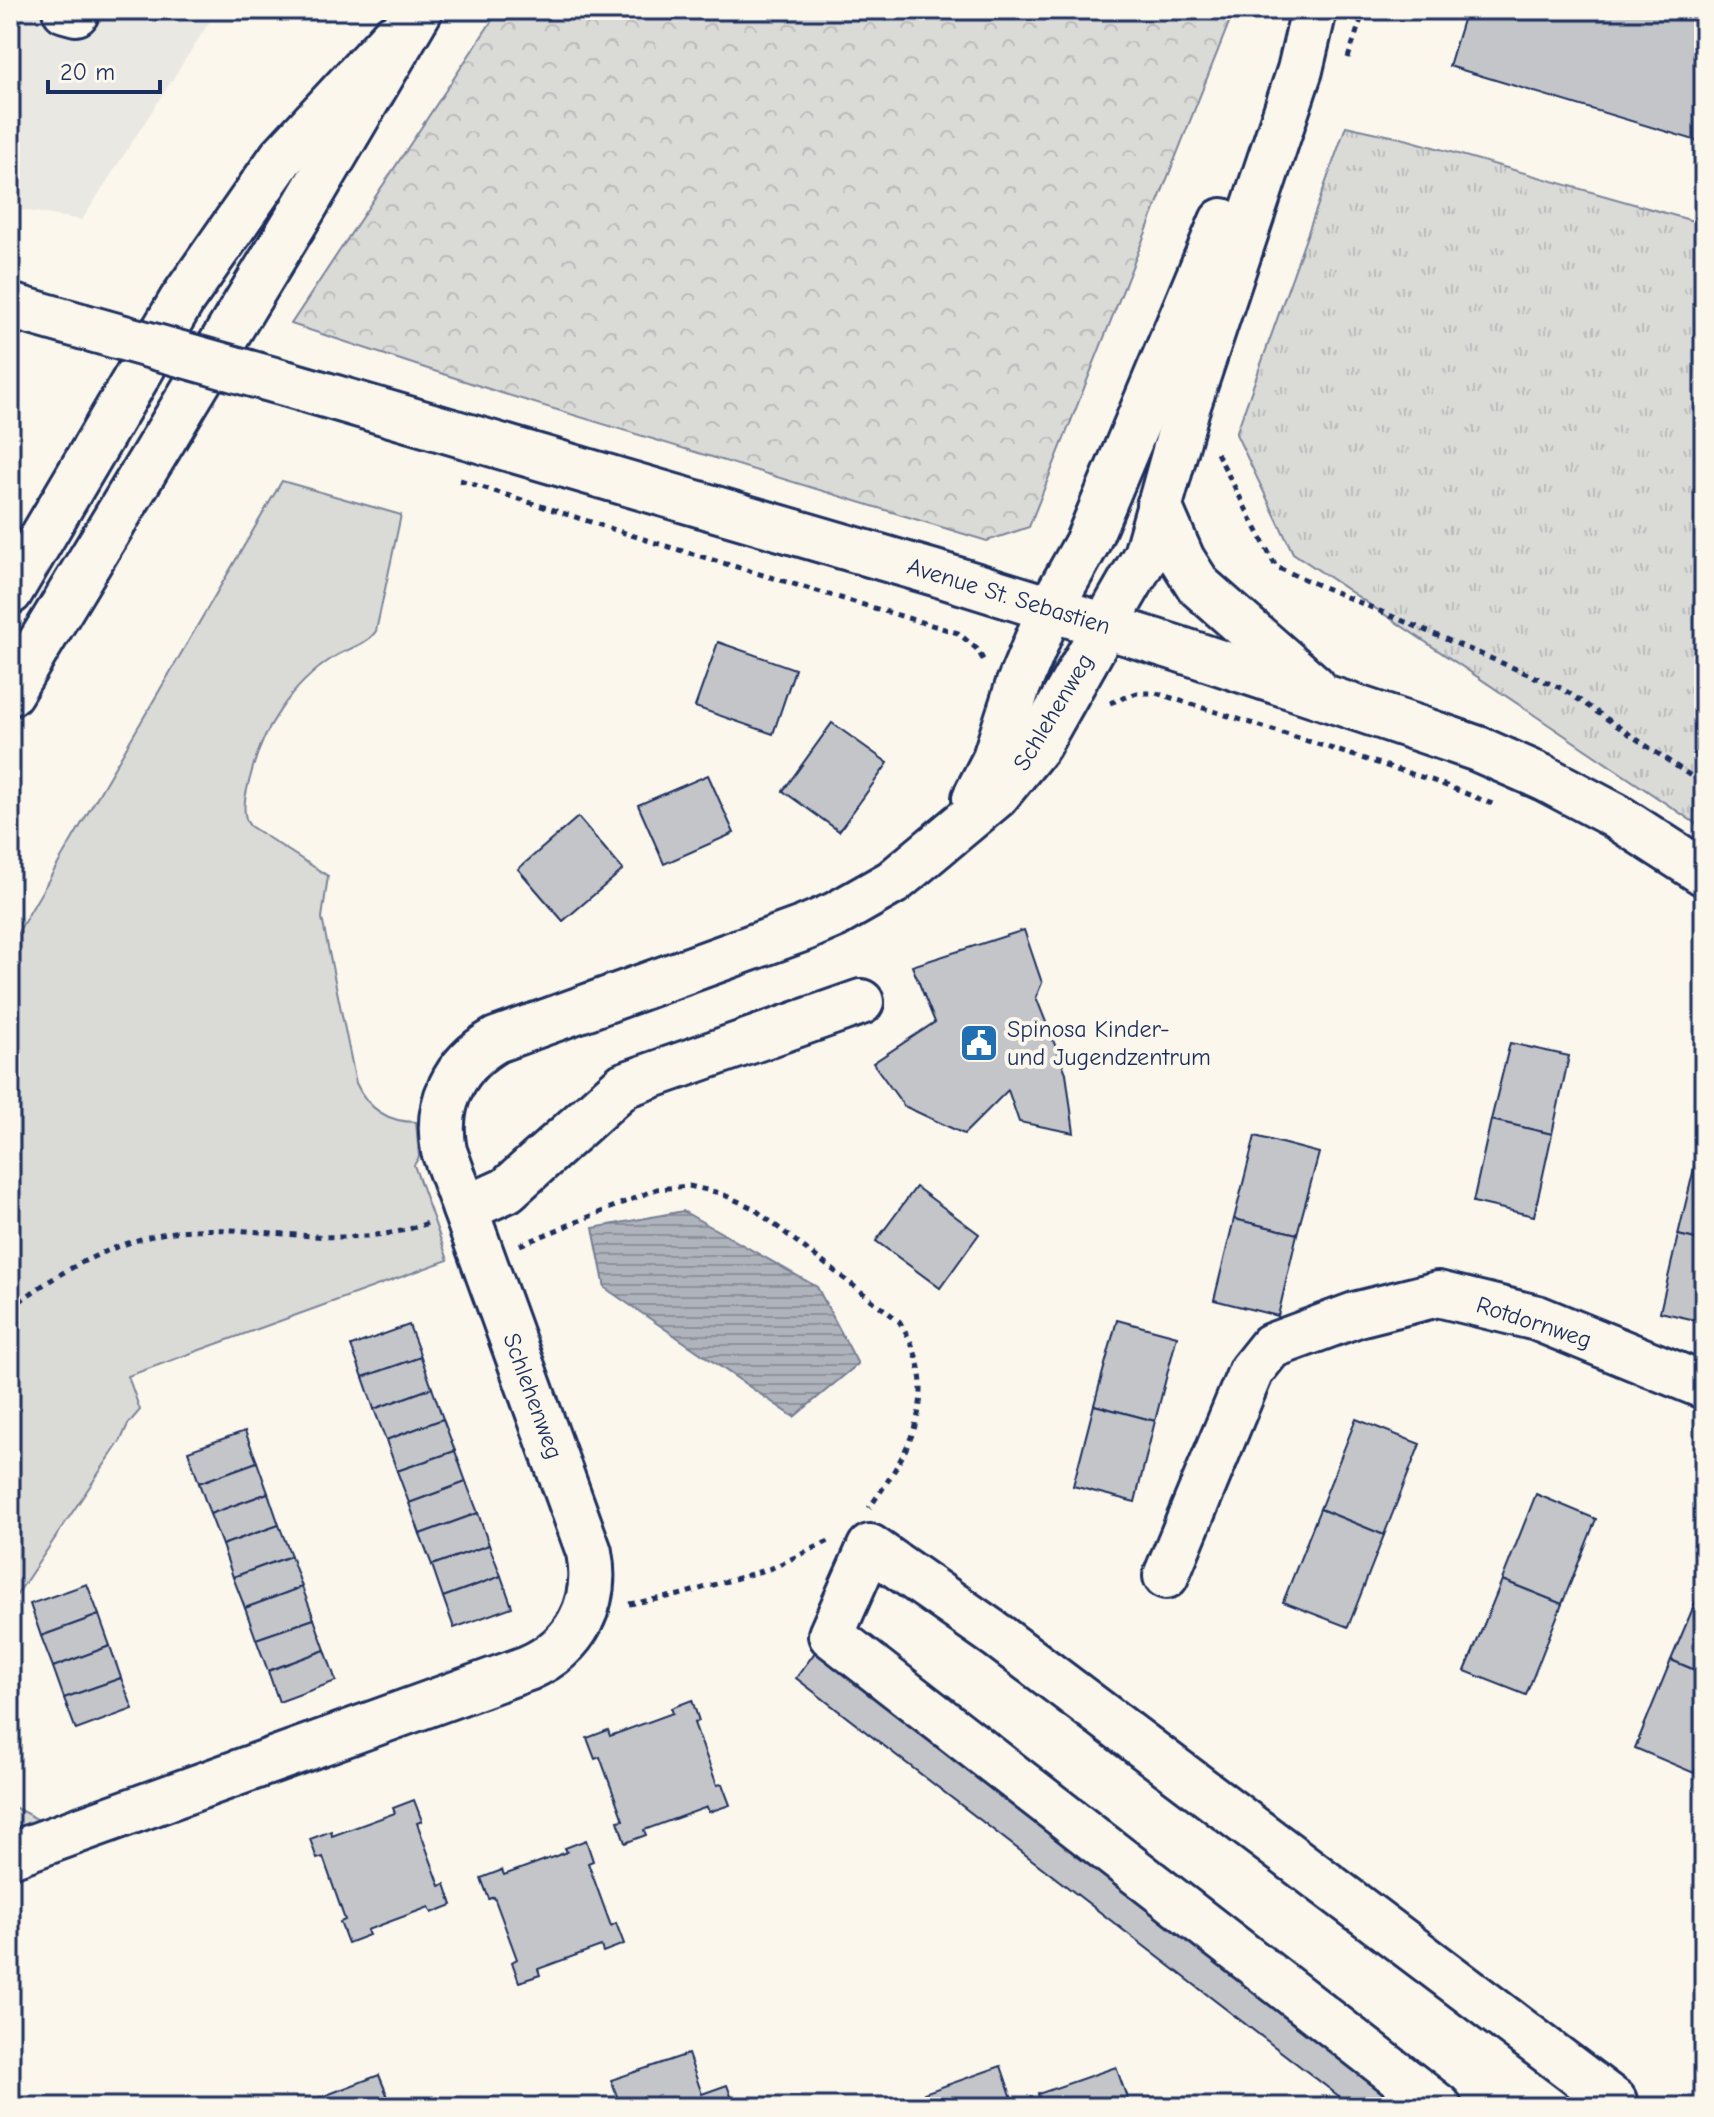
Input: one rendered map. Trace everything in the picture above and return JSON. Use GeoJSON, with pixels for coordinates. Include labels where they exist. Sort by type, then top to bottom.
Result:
{"type":"FeatureCollection","features":[{"type":"Feature","properties":{"kind":"main road"},"geometry":{"type":"LineString","coordinates":[[65,10],[76,13],[77,10]]}},
{"type":"Feature","properties":{"kind":"main road"},"geometry":{"type":"LineString","coordinates":[[10,592],[182,300],[281,158],[419,10]]}},
{"type":"Feature","properties":{"kind":"main road"},"geometry":{"type":"LineString","coordinates":[[10,693],[303,209],[419,10]]}},
{"type":"Feature","properties":{"kind":"main road","name":"Schlehenweg"},"geometry":{"type":"LineString","coordinates":[[924,857],[965,813],[985,779],[1050,609],[1087,543],[1218,231],[1268,96],[1287,38],[1292,10]]}},
{"type":"Feature","properties":{"kind":"main road","name":"Schlehenweg"},"geometry":{"type":"LineString","coordinates":[[10,1855],[528,1668],[563,1646],[585,1613],[592,1583],[589,1552],[444,1151],[441,1120],[453,1082],[479,1050],[496,1040],[835,915],[893,882],[996,796],[1025,763],[1146,555],[1187,408],[1300,70],[1314,10]]}},
{"type":"Feature","properties":{"kind":"main road","name":"Avenue St. Sebastien"},"geometry":{"type":"LineString","coordinates":[[10,306],[726,511],[1105,626],[1325,697],[1478,749],[1544,778],[1614,815],[1704,873]]}},
{"type":"Feature","properties":{"kind":"main road"},"geometry":{"type":"LineString","coordinates":[[1159,506],[1182,559],[1199,586],[1325,697]]}},
{"type":"Feature","properties":{"kind":"main road"},"geometry":{"type":"LineString","coordinates":[[465,1209],[507,1190],[624,1085],[861,1002]]}},
{"type":"Feature","properties":{"kind":"main road","name":"Rotdornweg"},"geometry":{"type":"LineString","coordinates":[[1166,1576],[1251,1371],[1271,1346],[1358,1314],[1438,1294],[1537,1318],[1704,1386]]}},
{"type":"Feature","properties":{"kind":"main road"},"geometry":{"type":"LineString","coordinates":[[1439,2107],[831,1635],[861,1539],[999,1637],[1589,2082],[1614,2101],[1612,2107]]}},
{"type":"Feature","properties":{"kind":"path"},"geometry":{"type":"LineString","coordinates":[[1343,72],[1364,10]]}},
{"type":"Feature","properties":{"kind":"path"},"geometry":{"type":"LineString","coordinates":[[1214,448],[1276,567],[1563,689],[1704,785]]}},
{"type":"Feature","properties":{"kind":"path"},"geometry":{"type":"LineString","coordinates":[[483,1260],[657,1189],[689,1186],[720,1193],[753,1208],[899,1321],[914,1344],[921,1376],[922,1403],[908,1443],[882,1490],[861,1539],[679,1595],[585,1613]]}},
{"type":"Feature","properties":{"kind":"path"},"geometry":{"type":"LineString","coordinates":[[10,1309],[55,1277],[94,1257],[141,1240],[191,1230],[352,1238],[404,1232],[465,1209]]}},
{"type":"Feature","properties":{"kind":"shaded area"},"geometry":{"type":"Polygon","coordinates":[[[10,10],[217,10],[82,220],[10,208],[10,10]]]}},
{"type":"Feature","properties":{"kind":"shaded area"},"geometry":{"type":"Polygon","coordinates":[[[683,1211],[817,1287],[858,1364],[794,1417],[605,1288],[593,1228],[683,1211]]]}},
{"type":"Feature","properties":{"kind":"green space"},"geometry":{"type":"Polygon","coordinates":[[[499,10],[1234,10],[1029,527],[987,541],[498,392],[291,324],[499,10]]]}},
{"type":"Feature","properties":{"kind":"green space"},"geometry":{"type":"Polygon","coordinates":[[[1346,126],[1405,139],[1704,224],[1704,829],[1293,553],[1236,434],[1346,126]]]}},
{"type":"Feature","properties":{"kind":"green space"},"geometry":{"type":"Polygon","coordinates":[[[282,481],[401,515],[376,631],[319,668],[280,710],[255,760],[245,809],[250,826],[328,876],[322,918],[356,1083],[366,1100],[387,1117],[416,1122],[419,1157],[414,1165],[448,1260],[128,1376],[140,1410],[10,1605],[10,946],[282,481]]]}},
{"type":"Feature","properties":{"kind":"green space"},"geometry":{"type":"Polygon","coordinates":[[[10,1805],[41,1821],[10,1832],[10,1805]]]}},
{"type":"Feature","properties":{"kind":"building"},"geometry":{"type":"Polygon","coordinates":[[[1466,10],[1704,10],[1704,143],[1449,66],[1466,10]]]}},
{"type":"Feature","properties":{"kind":"building"},"geometry":{"type":"Polygon","coordinates":[[[718,642],[795,669],[773,734],[695,707],[718,642]]]}},
{"type":"Feature","properties":{"kind":"building"},"geometry":{"type":"Polygon","coordinates":[[[832,723],[888,763],[839,831],[783,791],[832,723]]]}},
{"type":"Feature","properties":{"kind":"building"},"geometry":{"type":"Polygon","coordinates":[[[708,775],[734,833],[664,864],[638,805],[708,775]]]}},
{"type":"Feature","properties":{"kind":"building"},"geometry":{"type":"Polygon","coordinates":[[[578,817],[623,870],[563,921],[518,869],[578,817]]]}},
{"type":"Feature","properties":{"kind":"building","name":"Spinosa Kinder- und Jugendzentrum"},"geometry":{"type":"Polygon","coordinates":[[[1024,930],[1042,983],[1036,997],[1066,1073],[1074,1133],[1019,1122],[1008,1090],[964,1134],[904,1106],[873,1063],[935,1022],[912,966],[1024,930]]]}},
{"type":"Feature","properties":{"kind":"building"},"geometry":{"type":"Polygon","coordinates":[[[1510,1043],[1569,1056],[1552,1134],[1491,1120],[1510,1043]]]}},
{"type":"Feature","properties":{"kind":"building"},"geometry":{"type":"Polygon","coordinates":[[[1491,1120],[1552,1134],[1534,1216],[1473,1202],[1491,1120]]]}},
{"type":"Feature","properties":{"kind":"building"},"geometry":{"type":"Polygon","coordinates":[[[1255,1136],[1319,1153],[1297,1234],[1234,1219],[1255,1136]]]}},
{"type":"Feature","properties":{"kind":"building"},"geometry":{"type":"Polygon","coordinates":[[[1698,1152],[1704,1153],[1704,1241],[1678,1235],[1698,1152]]]}},
{"type":"Feature","properties":{"kind":"building"},"geometry":{"type":"Polygon","coordinates":[[[916,1187],[979,1234],[940,1288],[876,1241],[916,1187]]]}},
{"type":"Feature","properties":{"kind":"building"},"geometry":{"type":"Polygon","coordinates":[[[1234,1219],[1297,1234],[1278,1316],[1214,1300],[1234,1219]]]}},
{"type":"Feature","properties":{"kind":"building"},"geometry":{"type":"Polygon","coordinates":[[[1678,1235],[1704,1241],[1704,1322],[1660,1312],[1678,1235]]]}},
{"type":"Feature","properties":{"kind":"building"},"geometry":{"type":"Polygon","coordinates":[[[1117,1320],[1177,1336],[1155,1421],[1094,1405],[1117,1320]]]}},
{"type":"Feature","properties":{"kind":"building"},"geometry":{"type":"Polygon","coordinates":[[[409,1325],[421,1357],[363,1377],[351,1346],[409,1325]]]}},
{"type":"Feature","properties":{"kind":"building"},"geometry":{"type":"Polygon","coordinates":[[[421,1357],[432,1388],[374,1409],[363,1377],[421,1357]]]}},
{"type":"Feature","properties":{"kind":"building"},"geometry":{"type":"Polygon","coordinates":[[[432,1388],[443,1419],[386,1440],[374,1409],[432,1388]]]}},
{"type":"Feature","properties":{"kind":"building"},"geometry":{"type":"Polygon","coordinates":[[[1094,1405],[1155,1421],[1135,1502],[1073,1486],[1094,1405]]]}},
{"type":"Feature","properties":{"kind":"building"},"geometry":{"type":"Polygon","coordinates":[[[443,1419],[455,1451],[397,1471],[386,1440],[443,1419]]]}},
{"type":"Feature","properties":{"kind":"building"},"geometry":{"type":"Polygon","coordinates":[[[1356,1419],[1420,1444],[1384,1535],[1320,1509],[1356,1419]]]}},
{"type":"Feature","properties":{"kind":"building"},"geometry":{"type":"Polygon","coordinates":[[[245,1431],[257,1462],[199,1483],[188,1451],[245,1431]]]}},
{"type":"Feature","properties":{"kind":"building"},"geometry":{"type":"Polygon","coordinates":[[[455,1451],[466,1482],[409,1503],[397,1471],[455,1451]]]}},
{"type":"Feature","properties":{"kind":"building"},"geometry":{"type":"Polygon","coordinates":[[[257,1462],[268,1493],[210,1514],[199,1483],[257,1462]]]}},
{"type":"Feature","properties":{"kind":"building"},"geometry":{"type":"Polygon","coordinates":[[[466,1482],[478,1513],[420,1534],[409,1503],[466,1482]]]}},
{"type":"Feature","properties":{"kind":"building"},"geometry":{"type":"Polygon","coordinates":[[[268,1493],[279,1525],[222,1545],[210,1514],[268,1493]]]}},
{"type":"Feature","properties":{"kind":"building"},"geometry":{"type":"Polygon","coordinates":[[[1536,1494],[1596,1519],[1562,1604],[1502,1580],[1536,1494]]]}},
{"type":"Feature","properties":{"kind":"building"},"geometry":{"type":"Polygon","coordinates":[[[1320,1509],[1384,1535],[1348,1627],[1283,1602],[1320,1509]]]}},
{"type":"Feature","properties":{"kind":"building"},"geometry":{"type":"Polygon","coordinates":[[[478,1513],[489,1545],[432,1565],[420,1534],[478,1513]]]}},
{"type":"Feature","properties":{"kind":"building"},"geometry":{"type":"Polygon","coordinates":[[[279,1525],[291,1556],[233,1577],[222,1545],[279,1525]]]}},
{"type":"Feature","properties":{"kind":"building"},"geometry":{"type":"Polygon","coordinates":[[[489,1545],[501,1576],[443,1597],[432,1565],[489,1545]]]}},
{"type":"Feature","properties":{"kind":"building"},"geometry":{"type":"Polygon","coordinates":[[[291,1556],[302,1587],[245,1608],[233,1577],[291,1556]]]}},
{"type":"Feature","properties":{"kind":"building"},"geometry":{"type":"Polygon","coordinates":[[[501,1576],[512,1607],[454,1628],[443,1597],[501,1576]]]}},
{"type":"Feature","properties":{"kind":"building"},"geometry":{"type":"Polygon","coordinates":[[[1502,1580],[1562,1604],[1526,1695],[1465,1671],[1502,1580]]]}},
{"type":"Feature","properties":{"kind":"building"},"geometry":{"type":"Polygon","coordinates":[[[1704,1582],[1704,1674],[1671,1660],[1704,1582]]]}},
{"type":"Feature","properties":{"kind":"building"},"geometry":{"type":"Polygon","coordinates":[[[87,1584],[99,1615],[41,1636],[30,1604],[87,1584]]]}},
{"type":"Feature","properties":{"kind":"building"},"geometry":{"type":"Polygon","coordinates":[[[302,1587],[314,1619],[256,1639],[245,1608],[302,1587]]]}},
{"type":"Feature","properties":{"kind":"building"},"geometry":{"type":"Polygon","coordinates":[[[99,1615],[110,1646],[53,1667],[41,1636],[99,1615]]]}},
{"type":"Feature","properties":{"kind":"building"},"geometry":{"type":"Polygon","coordinates":[[[314,1619],[325,1650],[268,1671],[256,1639],[314,1619]]]}},
{"type":"Feature","properties":{"kind":"building"},"geometry":{"type":"Polygon","coordinates":[[[110,1646],[121,1678],[64,1698],[53,1667],[110,1646]]]}},
{"type":"Feature","properties":{"kind":"building"},"geometry":{"type":"Polygon","coordinates":[[[325,1650],[336,1681],[279,1702],[268,1671],[325,1650]]]}},
{"type":"Feature","properties":{"kind":"building"},"geometry":{"type":"Polygon","coordinates":[[[816,1651],[1407,2107],[1353,2107],[796,1678],[816,1651]]]}},
{"type":"Feature","properties":{"kind":"building"},"geometry":{"type":"Polygon","coordinates":[[[1671,1660],[1704,1674],[1704,1750],[1694,1773],[1635,1748],[1671,1660]]]}},
{"type":"Feature","properties":{"kind":"building"},"geometry":{"type":"Polygon","coordinates":[[[121,1678],[133,1709],[76,1730],[64,1698],[121,1678]]]}},
{"type":"Feature","properties":{"kind":"building"},"geometry":{"type":"Polygon","coordinates":[[[692,1700],[699,1721],[694,1723],[717,1785],[722,1784],[730,1805],[709,1812],[707,1807],[644,1830],[646,1835],[625,1843],[618,1821],[623,1820],[600,1757],[595,1759],[587,1738],[608,1730],[610,1736],[673,1713],[671,1708],[692,1700]]]}},
{"type":"Feature","properties":{"kind":"building"},"geometry":{"type":"Polygon","coordinates":[[[414,1800],[422,1821],[417,1823],[440,1886],[445,1884],[452,1905],[432,1913],[429,1907],[367,1930],[369,1935],[348,1943],[340,1922],[345,1920],[323,1857],[317,1859],[310,1839],[331,1831],[332,1836],[395,1813],[393,1808],[414,1800]]]}},
{"type":"Feature","properties":{"kind":"building"},"geometry":{"type":"Polygon","coordinates":[[[586,1840],[593,1861],[588,1863],[611,1926],[616,1923],[624,1944],[603,1952],[601,1946],[538,1969],[540,1975],[519,1982],[512,1962],[517,1959],[494,1897],[489,1899],[481,1878],[502,1870],[504,1875],[567,1852],[565,1848],[586,1840]]]}},
{"type":"Feature","properties":{"kind":"building"},"geometry":{"type":"Polygon","coordinates":[[[688,2054],[702,2094],[727,2085],[735,2107],[621,2107],[611,2080],[688,2054]]]}},
{"type":"Feature","properties":{"kind":"building"},"geometry":{"type":"Polygon","coordinates":[[[1001,2066],[1015,2107],[929,2107],[924,2093],[1001,2066]]]}},
{"type":"Feature","properties":{"kind":"building"},"geometry":{"type":"Polygon","coordinates":[[[1116,2067],[1130,2106],[1156,2098],[1159,2107],[1038,2107],[1042,2106],[1038,2094],[1116,2067]]]}},
{"type":"Feature","properties":{"kind":"building"},"geometry":{"type":"Polygon","coordinates":[[[379,2075],[392,2107],[295,2107],[379,2075]]]}},
{"type":"Feature","properties":{"kind":"place","name":"Spinosa Kinder- und Jugendzentrum"},"geometry":{"type":"Point","coordinates":[979,1043]}}]}
